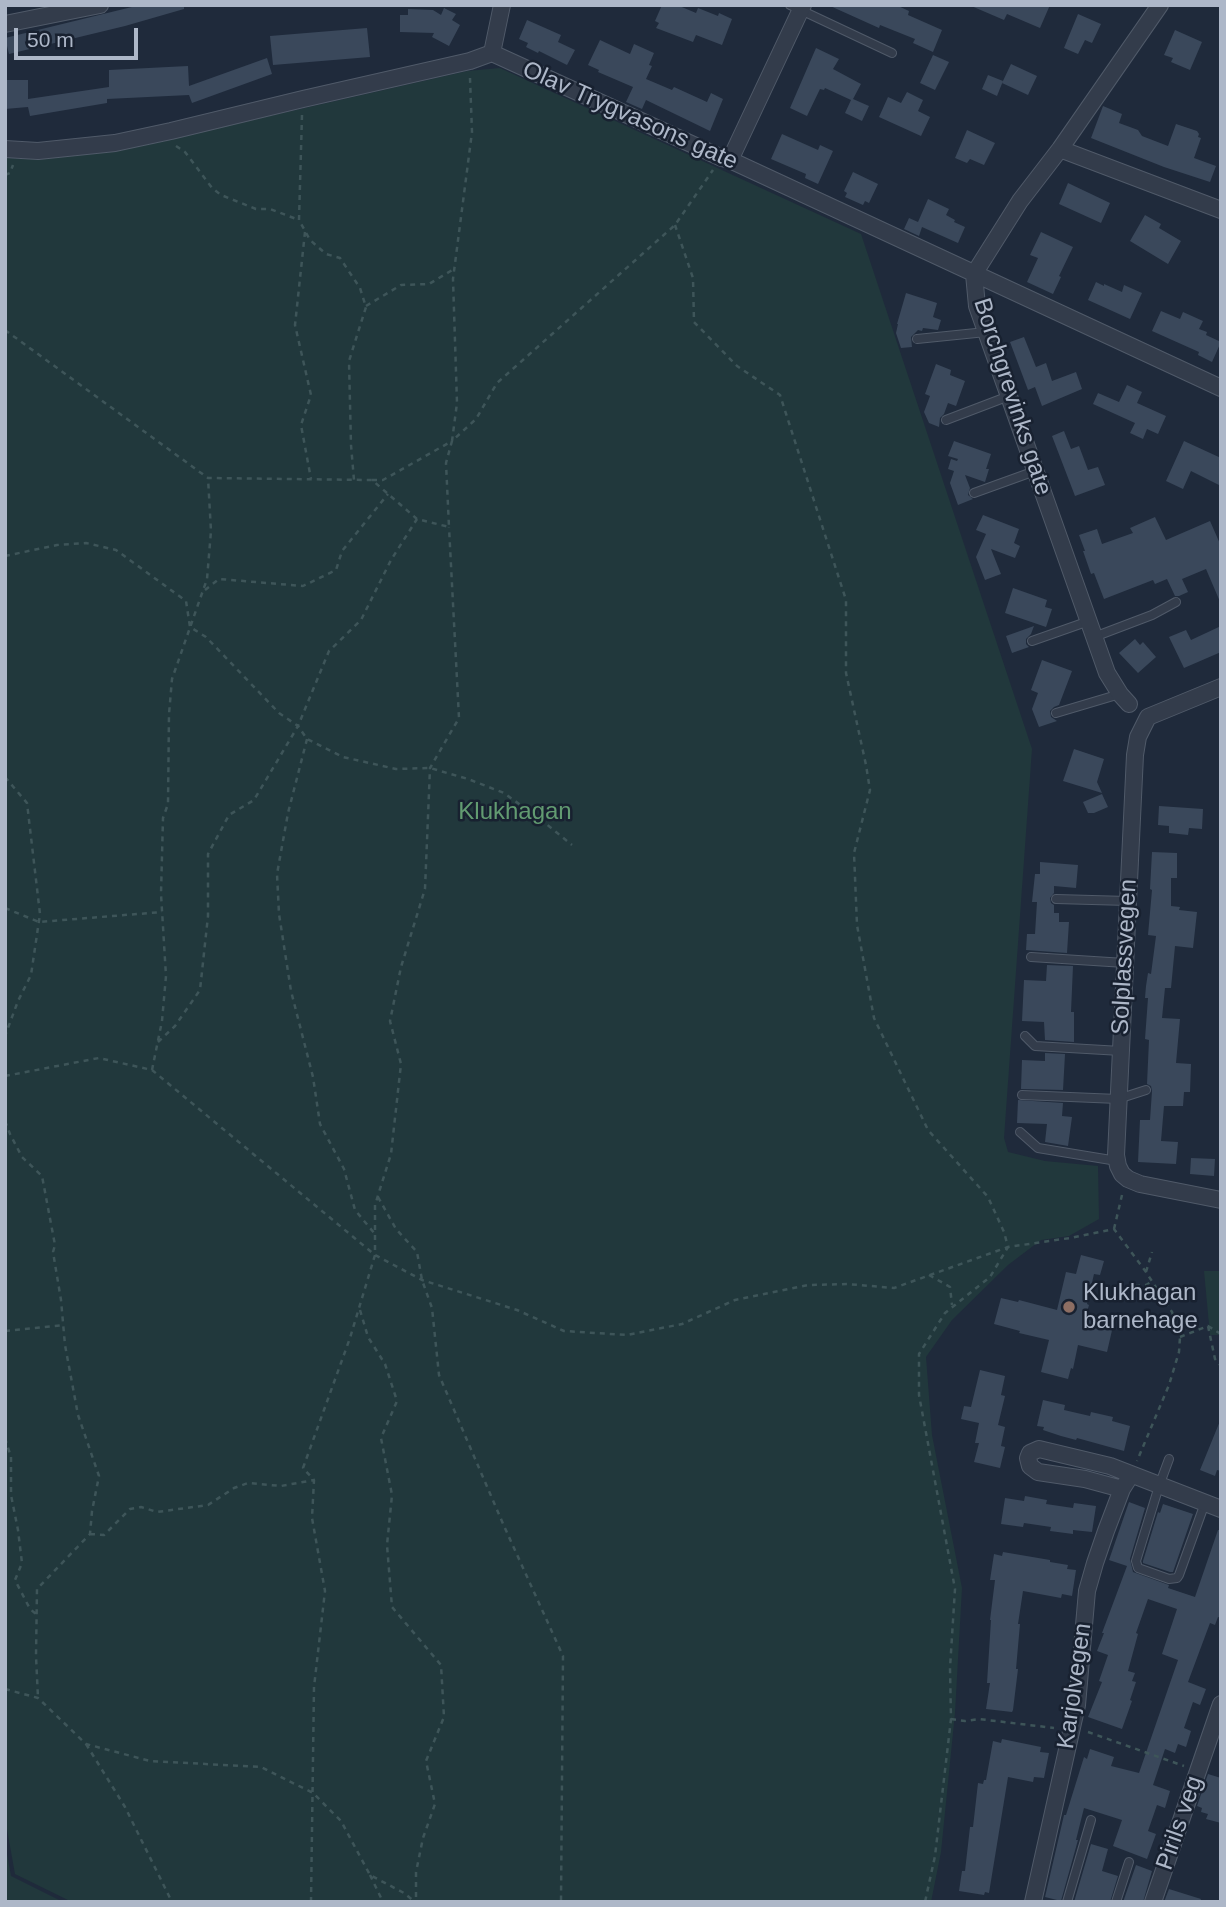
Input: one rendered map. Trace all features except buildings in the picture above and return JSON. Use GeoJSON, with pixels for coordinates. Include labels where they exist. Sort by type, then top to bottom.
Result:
{"type":"FeatureCollection","features":[{"type":"Feature","properties":{"kind":"street"},"geometry":{"type":"LineString","coordinates":[[5,24],[100,5]]}},
{"type":"Feature","properties":{"kind":"street"},"geometry":{"type":"LineString","coordinates":[[492,53],[502,5]]}},
{"type":"Feature","properties":{"kind":"street","name":"Borchgrevinks gate"},"geometry":{"type":"LineString","coordinates":[[1124,699],[1107,673],[1035,471],[977,306],[974,274],[1020,201],[1060,149],[1160,5]]}},
{"type":"Feature","properties":{"kind":"street"},"geometry":{"type":"LineString","coordinates":[[726,159],[798,7]]}},
{"type":"Feature","properties":{"kind":"street","name":"Olav Trygvasons gate"},"geometry":{"type":"LineString","coordinates":[[5,149],[38,151],[115,143],[470,61],[492,53],[1221,387]]}},
{"type":"Feature","properties":{"kind":"street"},"geometry":{"type":"LineString","coordinates":[[1060,149],[1221,210]]}},
{"type":"Feature","properties":{"kind":"street","name":"Solplassvegen"},"geometry":{"type":"LineString","coordinates":[[1117,1161],[1135,755],[1138,737],[1149,717],[1221,687]]}},
{"type":"Feature","properties":{"kind":"street"},"geometry":{"type":"LineString","coordinates":[[1117,1161],[1122,1174],[1128,1179],[1161,1195],[1221,1200]]}},
{"type":"Feature","properties":{"kind":"street"},"geometry":{"type":"LineString","coordinates":[[1122,1489],[1085,1479],[1038,1472],[1028,1462],[1030,1452],[1039,1449],[1057,1452],[1110,1466],[1221,1509]]}},
{"type":"Feature","properties":{"kind":"street","name":"Karjolvegen"},"geometry":{"type":"LineString","coordinates":[[1033,1902],[1077,1705],[1087,1591],[1094,1563],[1122,1489],[1131,1475]]}},
{"type":"Feature","properties":{"kind":"street","name":"Pirils veg"},"geometry":{"type":"LineString","coordinates":[[1153,1902],[1221,1704]]}},
{"type":"Feature","properties":{"kind":"lane"},"geometry":{"type":"LineString","coordinates":[[798,7],[892,53]]}},
{"type":"Feature","properties":{"kind":"lane"},"geometry":{"type":"LineString","coordinates":[[917,340],[986,332]]}},
{"type":"Feature","properties":{"kind":"lane"},"geometry":{"type":"LineString","coordinates":[[946,420],[1009,396]]}},
{"type":"Feature","properties":{"kind":"lane"},"geometry":{"type":"LineString","coordinates":[[974,493],[1035,471]]}},
{"type":"Feature","properties":{"kind":"lane"},"geometry":{"type":"LineString","coordinates":[[1094,637],[1152,615],[1176,602]]}},
{"type":"Feature","properties":{"kind":"lane"},"geometry":{"type":"LineString","coordinates":[[1032,641],[1089,621]]}},
{"type":"Feature","properties":{"kind":"lane"},"geometry":{"type":"LineString","coordinates":[[1056,713],[1124,699]]}},
{"type":"Feature","properties":{"kind":"lane"},"geometry":{"type":"LineString","coordinates":[[1056,899],[1128,901]]}},
{"type":"Feature","properties":{"kind":"lane"},"geometry":{"type":"LineString","coordinates":[[1031,957],[1125,963]]}},
{"type":"Feature","properties":{"kind":"lane"},"geometry":{"type":"LineString","coordinates":[[1025,1036],[1035,1046],[1121,1051]]}},
{"type":"Feature","properties":{"kind":"lane"},"geometry":{"type":"LineString","coordinates":[[1022,1095],[1118,1099],[1146,1090]]}},
{"type":"Feature","properties":{"kind":"lane"},"geometry":{"type":"LineString","coordinates":[[1020,1132],[1038,1148],[1117,1161]]}},
{"type":"Feature","properties":{"kind":"lane"},"geometry":{"type":"LineString","coordinates":[[1170,1459],[1136,1561],[1138,1568],[1169,1579],[1177,1578],[1205,1503]]}},
{"type":"Feature","properties":{"kind":"lane"},"geometry":{"type":"LineString","coordinates":[[1067,1902],[1091,1820]]}},
{"type":"Feature","properties":{"kind":"lane"},"geometry":{"type":"LineString","coordinates":[[1116,1902],[1129,1862]]}},
{"type":"Feature","properties":{"kind":"path"},"geometry":{"type":"LineString","coordinates":[[311,1902],[314,1687],[325,1591],[312,1518],[314,1480],[303,1468],[350,1338],[375,1255],[375,1205],[391,1154],[401,1065],[390,1021],[401,967],[425,889],[430,768],[459,718],[446,463],[457,403],[453,279],[472,132],[470,61]]}},
{"type":"Feature","properties":{"kind":"path"},"geometry":{"type":"LineString","coordinates":[[303,99],[299,220],[310,240],[326,254],[340,258],[360,288],[366,307],[349,361],[354,480]]}},
{"type":"Feature","properties":{"kind":"path"},"geometry":{"type":"LineString","coordinates":[[171,131],[171,143],[185,152],[212,188],[221,195],[256,209],[270,209],[299,220]]}},
{"type":"Feature","properties":{"kind":"path"},"geometry":{"type":"LineString","coordinates":[[5,330],[208,478],[383,480],[452,441],[476,419],[497,383],[675,225],[726,159]]}},
{"type":"Feature","properties":{"kind":"path"},"geometry":{"type":"LineString","coordinates":[[675,225],[693,278],[694,322],[737,366],[780,395],[846,600],[846,673],[870,790],[854,853],[858,925],[874,1018],[928,1130],[988,1197],[1008,1247],[990,1277],[945,1313],[919,1354],[919,1395],[955,1589],[950,1668],[951,1720],[935,1856],[925,1902]]}},
{"type":"Feature","properties":{"kind":"path"},"geometry":{"type":"LineString","coordinates":[[305,230],[295,325],[311,395],[301,425],[312,479]]}},
{"type":"Feature","properties":{"kind":"path"},"geometry":{"type":"LineString","coordinates":[[366,307],[401,285],[429,284],[454,269]]}},
{"type":"Feature","properties":{"kind":"path"},"geometry":{"type":"LineString","coordinates":[[152,1070],[166,976],[162,912],[163,818],[168,804],[172,679],[207,579],[211,531],[208,478]]}},
{"type":"Feature","properties":{"kind":"path"},"geometry":{"type":"LineString","coordinates":[[372,480],[417,519],[449,527]]}},
{"type":"Feature","properties":{"kind":"path"},"geometry":{"type":"LineString","coordinates":[[203,592],[219,579],[303,586],[336,570],[342,551],[388,494]]}},
{"type":"Feature","properties":{"kind":"path"},"geometry":{"type":"LineString","coordinates":[[158,1041],[175,1026],[200,989],[208,916],[208,854],[229,815],[254,800],[298,726],[329,651],[362,620],[391,560],[417,519]]}},
{"type":"Feature","properties":{"kind":"path"},"geometry":{"type":"LineString","coordinates":[[5,556],[57,545],[86,543],[116,550],[186,601],[190,626],[206,637],[279,713],[298,726],[307,739],[343,757],[396,769],[430,768],[504,793],[572,845]]}},
{"type":"Feature","properties":{"kind":"path"},"geometry":{"type":"LineString","coordinates":[[307,739],[288,813],[277,874],[279,914],[291,992],[313,1077],[320,1124],[344,1169],[355,1210],[375,1234]]}},
{"type":"Feature","properties":{"kind":"path"},"geometry":{"type":"LineString","coordinates":[[5,777],[27,803],[40,914],[31,975],[5,1036]]}},
{"type":"Feature","properties":{"kind":"path"},"geometry":{"type":"LineString","coordinates":[[5,908],[39,922],[162,912]]}},
{"type":"Feature","properties":{"kind":"path"},"geometry":{"type":"LineString","coordinates":[[6,1075],[99,1058],[152,1070],[375,1255],[422,1280],[517,1310],[564,1331],[627,1335],[682,1324],[735,1300],[808,1285],[847,1284],[894,1288],[1008,1247],[1114,1229]]}},
{"type":"Feature","properties":{"kind":"path"},"geometry":{"type":"LineString","coordinates":[[5,1121],[22,1157],[42,1176],[55,1245],[52,1252],[78,1415],[99,1476],[90,1534],[37,1589],[38,1698]]}},
{"type":"Feature","properties":{"kind":"path"},"geometry":{"type":"LineString","coordinates":[[1128,1179],[1114,1229],[1172,1312],[1181,1337],[1169,1385],[1131,1475]]}},
{"type":"Feature","properties":{"kind":"path"},"geometry":{"type":"LineString","coordinates":[[378,1196],[396,1229],[416,1252],[432,1308],[439,1375],[563,1656],[561,1902]]}},
{"type":"Feature","properties":{"kind":"path"},"geometry":{"type":"LineString","coordinates":[[1146,1272],[1152,1252]]}},
{"type":"Feature","properties":{"kind":"path"},"geometry":{"type":"LineString","coordinates":[[929,1275],[950,1287],[952,1307]]}},
{"type":"Feature","properties":{"kind":"path"},"geometry":{"type":"LineString","coordinates":[[1135,1286],[1151,1282]]}},
{"type":"Feature","properties":{"kind":"path"},"geometry":{"type":"LineString","coordinates":[[359,1308],[368,1336],[386,1364],[397,1401],[381,1438],[392,1495],[387,1545],[392,1607],[441,1665],[444,1717],[426,1761],[435,1804],[423,1838],[416,1872],[416,1902]]}},
{"type":"Feature","properties":{"kind":"path"},"geometry":{"type":"LineString","coordinates":[[5,1331],[64,1325]]}},
{"type":"Feature","properties":{"kind":"path"},"geometry":{"type":"LineString","coordinates":[[1181,1337],[1208,1326]]}},
{"type":"Feature","properties":{"kind":"path"},"geometry":{"type":"LineString","coordinates":[[1208,1326],[1221,1334]]}},
{"type":"Feature","properties":{"kind":"path"},"geometry":{"type":"LineString","coordinates":[[1208,1326],[1215,1359],[1221,1366]]}},
{"type":"Feature","properties":{"kind":"path"},"geometry":{"type":"LineString","coordinates":[[5,1437],[11,1457],[11,1495],[22,1563],[16,1580],[30,1609],[37,1615]]}},
{"type":"Feature","properties":{"kind":"path"},"geometry":{"type":"LineString","coordinates":[[90,1534],[104,1535],[130,1510],[141,1507],[157,1512],[208,1505],[234,1488],[248,1483],[281,1486],[314,1480]]}},
{"type":"Feature","properties":{"kind":"path"},"geometry":{"type":"LineString","coordinates":[[5,1689],[38,1698],[86,1744],[125,1807],[173,1902]]}},
{"type":"Feature","properties":{"kind":"path"},"geometry":{"type":"LineString","coordinates":[[86,1744],[150,1761],[261,1767],[313,1793],[341,1821],[383,1902]]}},
{"type":"Feature","properties":{"kind":"path"},"geometry":{"type":"LineString","coordinates":[[370,1875],[416,1902]]}},
{"type":"Feature","properties":{"kind":"green space","name":"Klukhagan"},"geometry":{"type":"Polygon","coordinates":[[[500,68],[861,234],[1032,749],[1004,1138],[1008,1152],[1045,1161],[1098,1166],[1099,1219],[1069,1236],[1041,1240],[1008,1265],[952,1320],[926,1357],[932,1435],[962,1588],[955,1713],[941,1852],[931,1902],[72,1902],[15,1874],[5,1818],[5,158],[35,159],[116,151],[467,71],[500,68]]]}},
{"type":"Feature","properties":{"kind":"green space"},"geometry":{"type":"Polygon","coordinates":[[[1204,1271],[1221,1271],[1221,1335],[1210,1335],[1204,1271]]]}},
{"type":"Feature","properties":{"kind":"green space"},"geometry":{"type":"Polygon","coordinates":[[[5,1843],[11,1876],[63,1902],[5,1902],[5,1843]]]}},
{"type":"Feature","properties":{"kind":"place","name":"Klukhagan barnehage"},"geometry":{"type":"Point","coordinates":[1069,1307]}}]}
